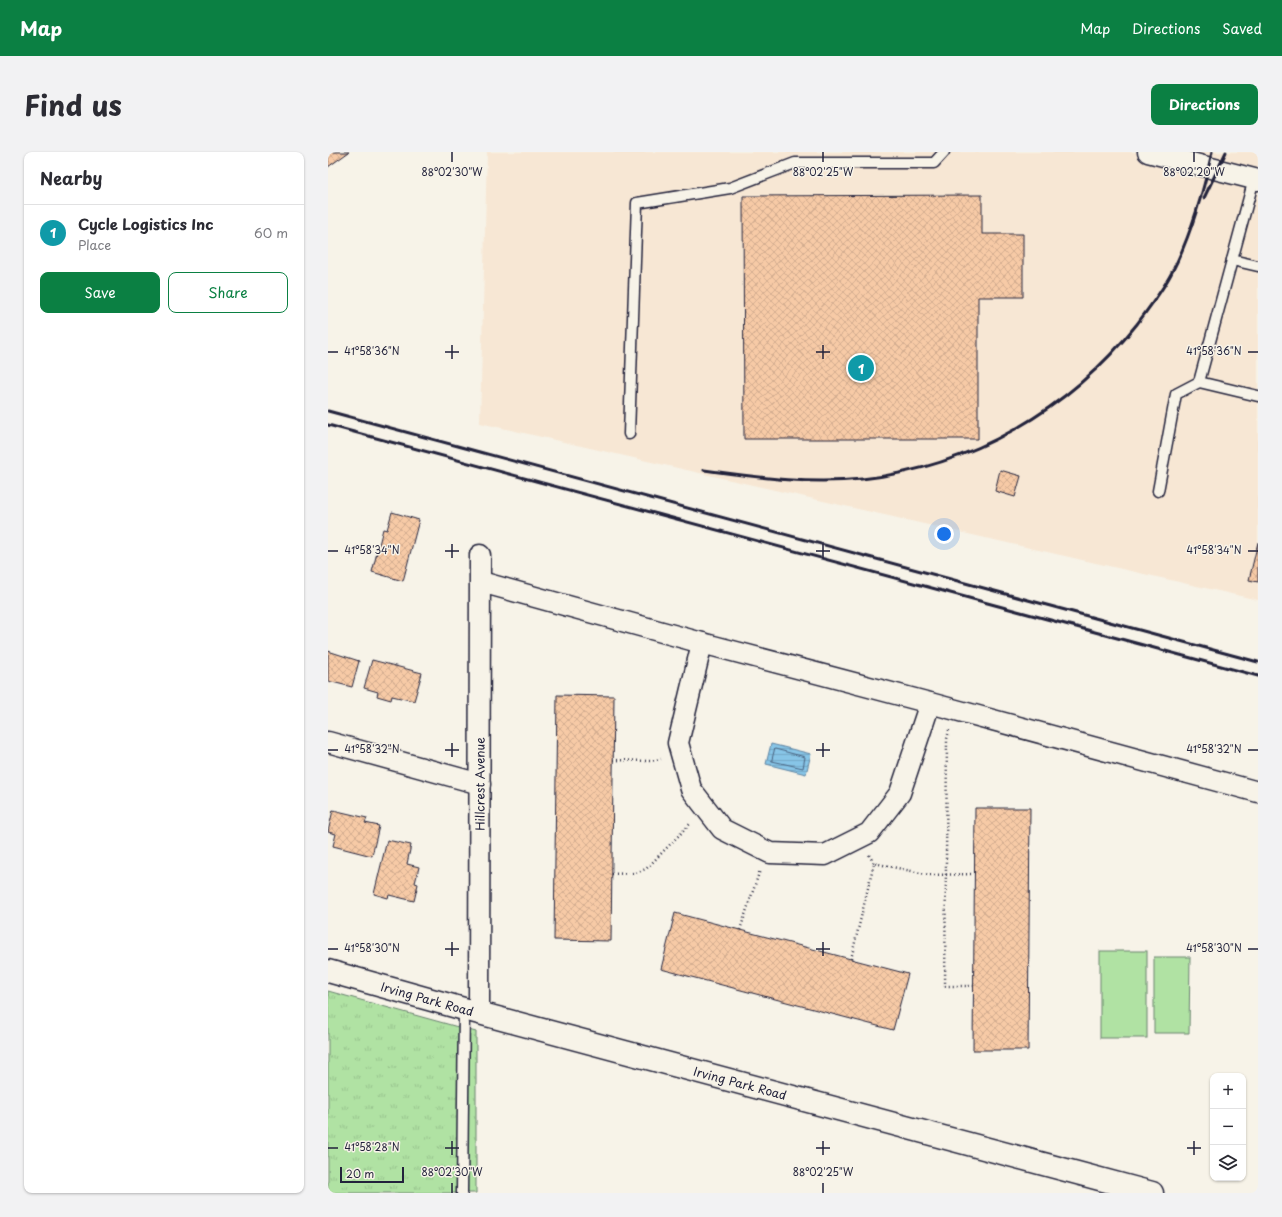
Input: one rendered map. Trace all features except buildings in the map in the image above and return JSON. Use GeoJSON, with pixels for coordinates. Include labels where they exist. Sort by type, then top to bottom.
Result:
{"type":"FeatureCollection","features":[{"type":"Feature","properties":{"kind":"main road","name":"Irving Park Road"},"geometry":{"type":"LineString","coordinates":[[328,971],[471,1011],[1152,1193]]}},
{"type":"Feature","properties":{"kind":"street"},"geometry":{"type":"LineString","coordinates":[[1148,152],[1256,179]]}},
{"type":"Feature","properties":{"kind":"street","name":"Hillcrest Avenue"},"geometry":{"type":"LineString","coordinates":[[471,1011],[480,784],[480,556]]}},
{"type":"Feature","properties":{"kind":"street"},"geometry":{"type":"LineString","coordinates":[[481,582],[1258,792]]}},
{"type":"Feature","properties":{"kind":"street"},"geometry":{"type":"LineString","coordinates":[[702,642],[678,743],[691,789],[722,829],[770,854],[825,855],[869,833],[900,793],[930,703]]}},
{"type":"Feature","properties":{"kind":"street"},"geometry":{"type":"LineString","coordinates":[[328,742],[480,784]]}},
{"type":"Feature","properties":{"kind":"lane"},"geometry":{"type":"LineString","coordinates":[[629,434],[637,203],[730,188],[795,163],[934,163],[944,152]]}},
{"type":"Feature","properties":{"kind":"lane"},"geometry":{"type":"LineString","coordinates":[[1199,382],[1232,260],[1256,179]]}},
{"type":"Feature","properties":{"kind":"lane"},"geometry":{"type":"LineString","coordinates":[[1232,260],[1258,266]]}},
{"type":"Feature","properties":{"kind":"lane"},"geometry":{"type":"LineString","coordinates":[[1158,491],[1176,394],[1199,382],[1258,396]]}},
{"type":"Feature","properties":{"kind":"lane"},"geometry":{"type":"LineString","coordinates":[[462,1193],[471,1011]]}},
{"type":"Feature","properties":{"kind":"path"},"geometry":{"type":"LineString","coordinates":[[954,710],[947,739],[945,986],[974,986]]}},
{"type":"Feature","properties":{"kind":"path"},"geometry":{"type":"LineString","coordinates":[[614,760],[650,761],[680,754]]}},
{"type":"Feature","properties":{"kind":"path"},"geometry":{"type":"LineString","coordinates":[[612,874],[635,873],[646,869],[706,809]]}},
{"type":"Feature","properties":{"kind":"path"},"geometry":{"type":"LineString","coordinates":[[740,930],[766,851]]}},
{"type":"Feature","properties":{"kind":"path"},"geometry":{"type":"LineString","coordinates":[[851,959],[874,863],[930,875],[975,874]]}},
{"type":"Feature","properties":{"kind":"shaded area"},"geometry":{"type":"Polygon","coordinates":[[[487,152],[1258,152],[1258,600],[480,423],[487,152]]]}},
{"type":"Feature","properties":{"kind":"green space"},"geometry":{"type":"Polygon","coordinates":[[[1100,951],[1147,951],[1147,1038],[1100,1038],[1100,951]]]}},
{"type":"Feature","properties":{"kind":"green space"},"geometry":{"type":"Polygon","coordinates":[[[1154,957],[1190,957],[1189,1033],[1154,1033],[1154,957]]]}},
{"type":"Feature","properties":{"kind":"green space"},"geometry":{"type":"Polygon","coordinates":[[[328,991],[476,1032],[476,1193],[328,1193],[328,991]]]}},
{"type":"Feature","properties":{"kind":"water"},"geometry":{"type":"Polygon","coordinates":[[[771,744],[811,754],[806,774],[766,764],[771,744]]]}},
{"type":"Feature","properties":{"kind":"railway"},"geometry":{"type":"LineString","coordinates":[[704,470],[763,478],[802,481],[842,481],[902,472],[941,462],[979,447],[1015,429],[1049,408],[1081,383],[1110,355],[1137,324],[1164,287],[1185,245],[1205,183],[1212,152]]}},
{"type":"Feature","properties":{"kind":"railway"},"geometry":{"type":"LineString","coordinates":[[1204,198],[1226,152]]}},
{"type":"Feature","properties":{"kind":"railway"},"geometry":{"type":"LineString","coordinates":[[328,411],[1258,662]]}},
{"type":"Feature","properties":{"kind":"railway"},"geometry":{"type":"LineString","coordinates":[[328,425],[1258,676]]}},
{"type":"Feature","properties":{"kind":"place","name":"Cycle Logistics Inc"},"geometry":{"type":"Point","coordinates":[861,368]}}]}
